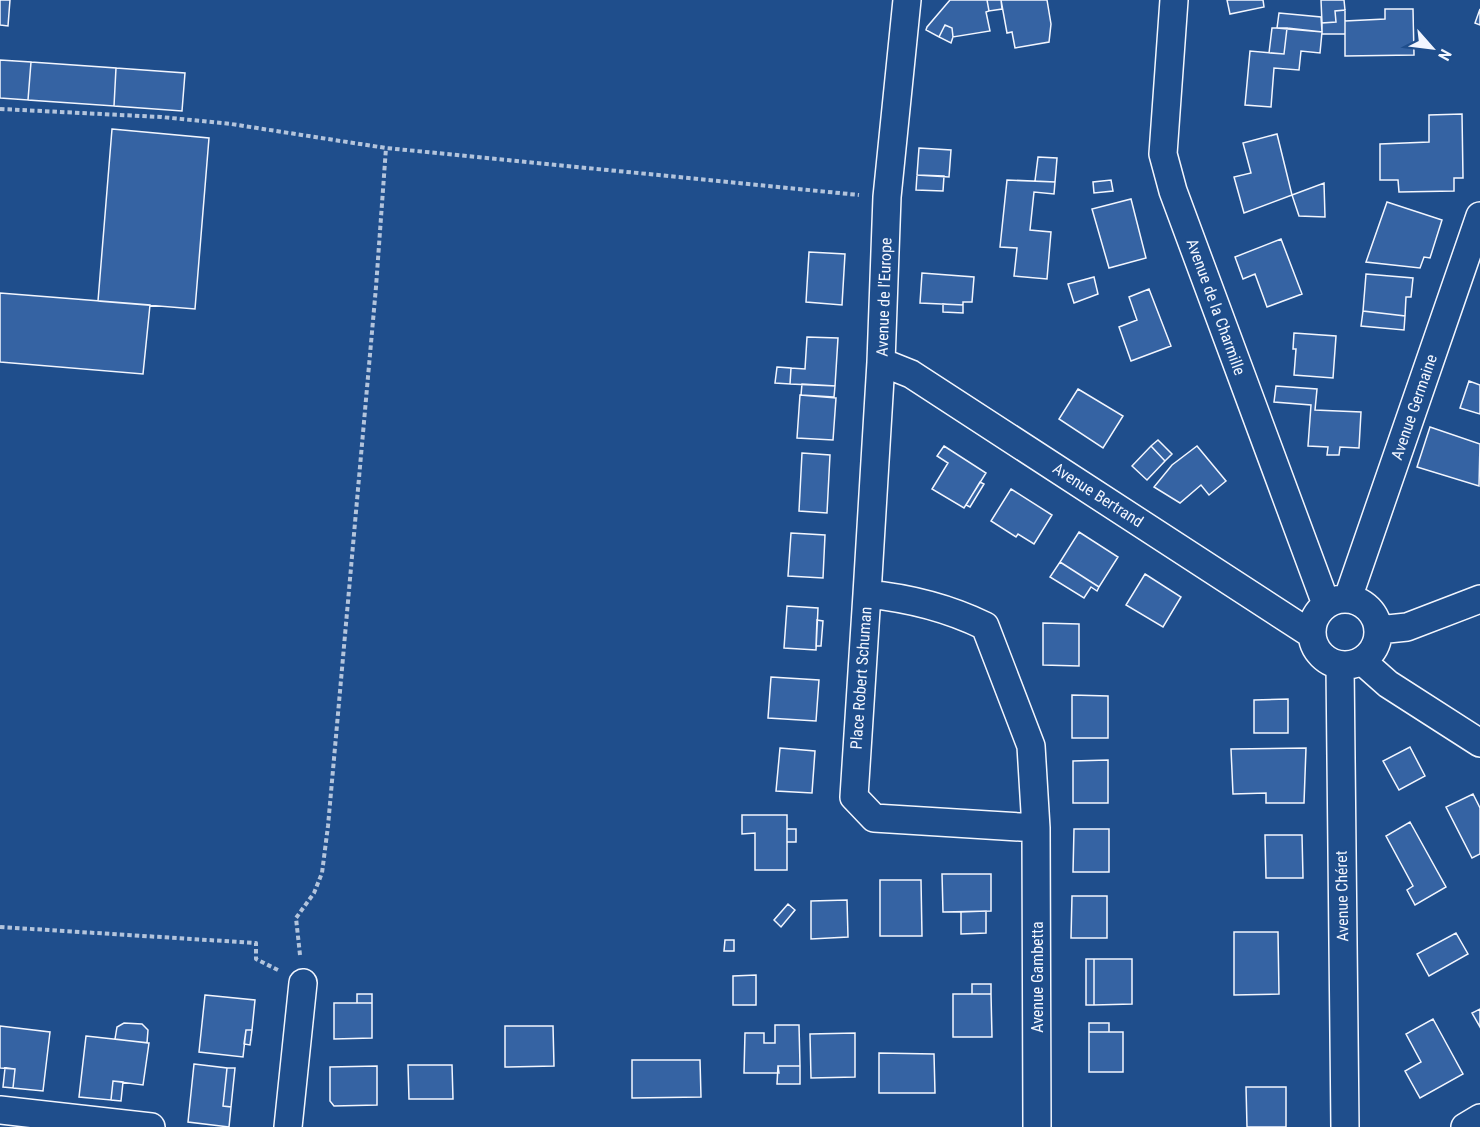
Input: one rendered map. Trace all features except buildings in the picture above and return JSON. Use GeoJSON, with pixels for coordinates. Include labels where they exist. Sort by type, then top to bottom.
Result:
{"type":"FeatureCollection","features":[{"type":"Feature","properties":{"kind":"street","name":"Avenue de l'Europe"},"geometry":{"type":"LineString","coordinates":[[867,594],[881,362],[887,197],[907,0]]}},
{"type":"Feature","properties":{"kind":"street","name":"Avenue de la Charmille"},"geometry":{"type":"LineString","coordinates":[[1174,0],[1162,154],[1173,191],[1337,601]]}},
{"type":"Feature","properties":{"kind":"street","name":"Avenue Germaine"},"geometry":{"type":"LineString","coordinates":[[1337,601],[1480,216]]}},
{"type":"Feature","properties":{"kind":"street","name":"Avenue Bertrand"},"geometry":{"type":"LineString","coordinates":[[881,362],[911,374],[1311,634]]}},
{"type":"Feature","properties":{"kind":"street","name":"Place Robert Schuman"},"geometry":{"type":"LineString","coordinates":[[867,594],[893,596],[959,614],[986,626],[1031,746],[1036,828],[874,818],[854,797],[867,594]]}},
{"type":"Feature","properties":{"kind":"street"},"geometry":{"type":"LineString","coordinates":[[1378,630],[1407,627],[1480,599]]}},
{"type":"Feature","properties":{"kind":"street"},"geometry":{"type":"LineString","coordinates":[[1351,663],[1371,653],[1377,642],[1376,619],[1360,602],[1337,601],[1317,612],[1312,623],[1311,634],[1320,655],[1330,662],[1351,663],[1480,743]]}},
{"type":"Feature","properties":{"kind":"street","name":"Avenue Chéret"},"geometry":{"type":"LineString","coordinates":[[1345,1127],[1351,663]]}},
{"type":"Feature","properties":{"kind":"street","name":"Avenue Gambetta"},"geometry":{"type":"LineString","coordinates":[[1036,828],[1037,1127]]}},
{"type":"Feature","properties":{"kind":"street"},"geometry":{"type":"LineString","coordinates":[[288,1127],[303,983]]}},
{"type":"Feature","properties":{"kind":"street"},"geometry":{"type":"LineString","coordinates":[[0,1110],[151,1127]]}},
{"type":"Feature","properties":{"kind":"street"},"geometry":{"type":"LineString","coordinates":[[1465,1127],[1480,1118]]}},
{"type":"Feature","properties":{"kind":"path"},"geometry":{"type":"LineString","coordinates":[[0,109],[161,117],[231,124],[386,148],[887,197]]}},
{"type":"Feature","properties":{"kind":"path"},"geometry":{"type":"LineString","coordinates":[[303,983],[296,918],[315,893],[322,873],[328,826],[376,287],[386,148]]}},
{"type":"Feature","properties":{"kind":"path"},"geometry":{"type":"LineString","coordinates":[[0,927],[256,943],[255,959],[303,983]]}}]}
